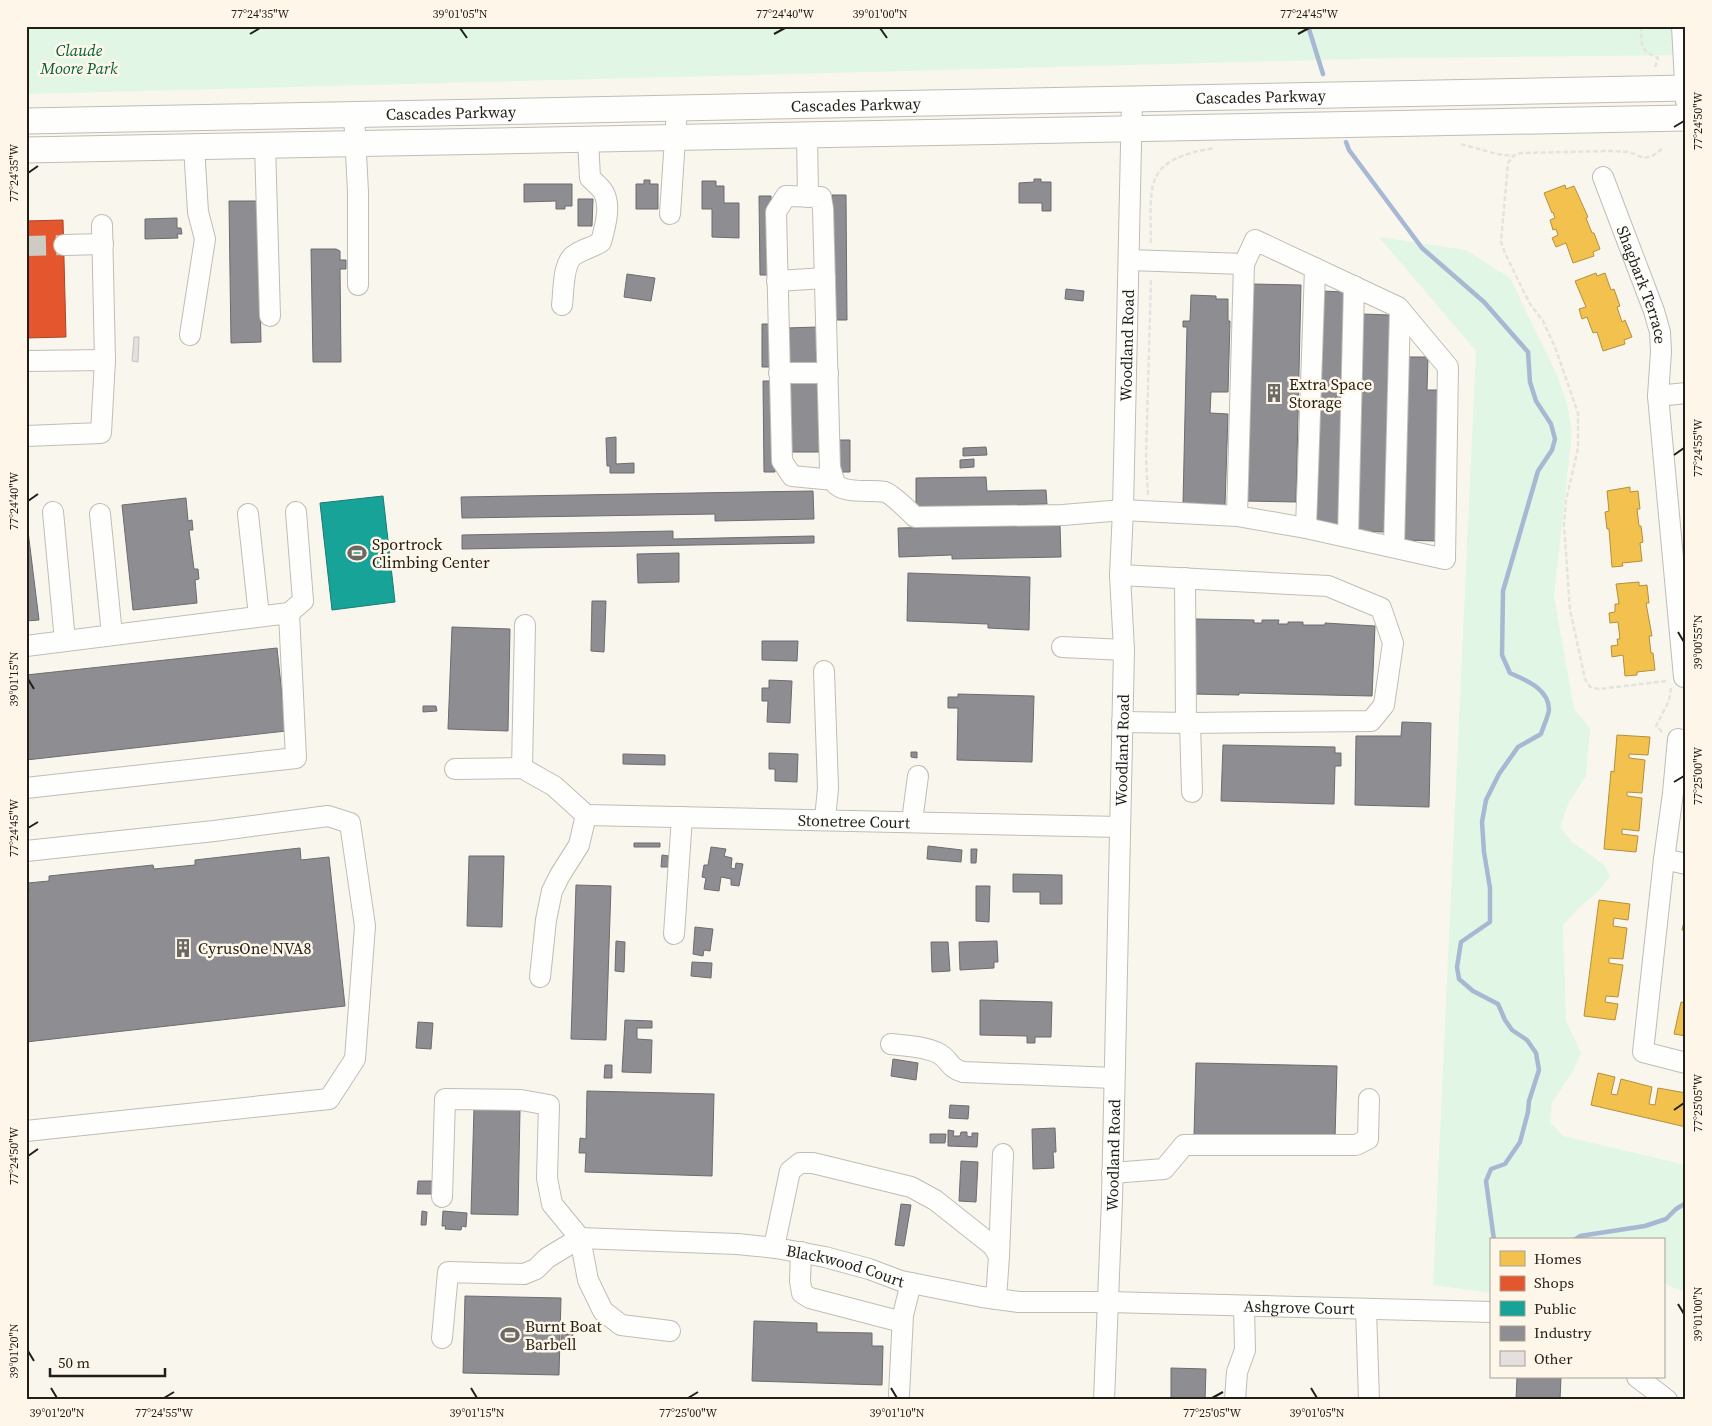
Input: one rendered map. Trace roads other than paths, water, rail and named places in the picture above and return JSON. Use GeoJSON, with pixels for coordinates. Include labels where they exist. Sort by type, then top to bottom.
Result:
{"type":"FeatureCollection","features":[{"type":"Feature","properties":{"kind":"main road","name":"Cascades Parkway"},"geometry":{"type":"LineString","coordinates":[[26,121],[1132,100],[1685,93]]}},
{"type":"Feature","properties":{"kind":"main road","name":"Cascades Parkway"},"geometry":{"type":"LineString","coordinates":[[26,150],[1686,118]]}},
{"type":"Feature","properties":{"kind":"street"},"geometry":{"type":"LineString","coordinates":[[1682,26],[1685,93]]}},
{"type":"Feature","properties":{"kind":"street","name":"Woodland Road"},"geometry":{"type":"LineString","coordinates":[[1104,1400],[1112,1173],[1124,650],[1120,575],[1124,510],[1132,100]]}},
{"type":"Feature","properties":{"kind":"street"},"geometry":{"type":"LineString","coordinates":[[670,214],[676,109]]}},
{"type":"Feature","properties":{"kind":"street"},"geometry":{"type":"LineString","coordinates":[[354,114],[358,285]]}},
{"type":"Feature","properties":{"kind":"street"},"geometry":{"type":"LineString","coordinates":[[807,134],[808,197]]}},
{"type":"Feature","properties":{"kind":"street"},"geometry":{"type":"LineString","coordinates":[[562,305],[566,264],[574,254],[601,242],[605,226],[607,202],[603,191],[590,178],[588,139]]}},
{"type":"Feature","properties":{"kind":"street"},"geometry":{"type":"LineString","coordinates":[[265,145],[270,316]]}},
{"type":"Feature","properties":{"kind":"street"},"geometry":{"type":"LineString","coordinates":[[190,335],[205,239],[198,212],[194,146]]}},
{"type":"Feature","properties":{"kind":"street","name":"Shagbark Terrace"},"geometry":{"type":"LineString","coordinates":[[1603,177],[1654,311],[1660,332],[1661,352],[1658,396],[1684,677]]}},
{"type":"Feature","properties":{"kind":"street"},"geometry":{"type":"LineString","coordinates":[[834,480],[792,476],[782,461],[776,212],[786,196],[821,198],[824,210],[830,468],[836,485],[856,491],[886,492],[907,508],[915,517],[1063,516],[1124,510],[1237,516],[1306,528],[1446,559],[1448,367],[1398,306],[1255,240],[1244,264],[1237,516]]}},
{"type":"Feature","properties":{"kind":"street"},"geometry":{"type":"LineString","coordinates":[[26,436],[101,434],[104,360],[103,235],[64,245]]}},
{"type":"Feature","properties":{"kind":"street"},"geometry":{"type":"LineString","coordinates":[[1129,260],[1244,264]]}},
{"type":"Feature","properties":{"kind":"street"},"geometry":{"type":"LineString","coordinates":[[1306,528],[1314,268]]}},
{"type":"Feature","properties":{"kind":"street"},"geometry":{"type":"LineString","coordinates":[[777,281],[825,278]]}},
{"type":"Feature","properties":{"kind":"street"},"geometry":{"type":"LineString","coordinates":[[1348,537],[1354,286]]}},
{"type":"Feature","properties":{"kind":"street"},"geometry":{"type":"LineString","coordinates":[[1394,547],[1400,310]]}},
{"type":"Feature","properties":{"kind":"street"},"geometry":{"type":"LineString","coordinates":[[26,362],[104,360]]}},
{"type":"Feature","properties":{"kind":"street"},"geometry":{"type":"LineString","coordinates":[[779,373],[828,373]]}},
{"type":"Feature","properties":{"kind":"street"},"geometry":{"type":"LineString","coordinates":[[1658,396],[1686,393]]}},
{"type":"Feature","properties":{"kind":"street"},"geometry":{"type":"LineString","coordinates":[[53,512],[65,641]]}},
{"type":"Feature","properties":{"kind":"street"},"geometry":{"type":"LineString","coordinates":[[26,646],[289,613],[303,601],[296,512]]}},
{"type":"Feature","properties":{"kind":"street"},"geometry":{"type":"LineString","coordinates":[[100,514],[112,635]]}},
{"type":"Feature","properties":{"kind":"street"},"geometry":{"type":"LineString","coordinates":[[248,514],[259,616]]}},
{"type":"Feature","properties":{"kind":"street"},"geometry":{"type":"LineString","coordinates":[[1120,575],[1328,586],[1381,608],[1393,643],[1384,704],[1371,721],[1122,722]]}},
{"type":"Feature","properties":{"kind":"street"},"geometry":{"type":"LineString","coordinates":[[1185,578],[1188,723],[1192,792]]}},
{"type":"Feature","properties":{"kind":"street"},"geometry":{"type":"LineString","coordinates":[[26,788],[296,758],[289,613]]}},
{"type":"Feature","properties":{"kind":"street"},"geometry":{"type":"LineString","coordinates":[[522,768],[525,625]]}},
{"type":"Feature","properties":{"kind":"street"},"geometry":{"type":"LineString","coordinates":[[1062,647],[1124,650]]}},
{"type":"Feature","properties":{"kind":"street"},"geometry":{"type":"LineString","coordinates":[[824,671],[828,788],[825,819]]}},
{"type":"Feature","properties":{"kind":"street"},"geometry":{"type":"LineString","coordinates":[[1678,741],[1680,795],[1664,859],[1644,1052],[1686,1062]]}},
{"type":"Feature","properties":{"kind":"street"},"geometry":{"type":"LineString","coordinates":[[455,769],[522,768],[554,786],[586,815],[580,845],[552,891],[546,920],[540,977]]}},
{"type":"Feature","properties":{"kind":"street"},"geometry":{"type":"LineString","coordinates":[[912,821],[918,776]]}},
{"type":"Feature","properties":{"kind":"street","name":"Stonetree Court"},"geometry":{"type":"LineString","coordinates":[[586,815],[1120,827]]}},
{"type":"Feature","properties":{"kind":"street"},"geometry":{"type":"LineString","coordinates":[[26,851],[214,831],[328,816],[350,823],[364,926],[354,1059],[329,1098],[26,1131]]}},
{"type":"Feature","properties":{"kind":"street"},"geometry":{"type":"LineString","coordinates":[[674,934],[682,817]]}},
{"type":"Feature","properties":{"kind":"street"},"geometry":{"type":"LineString","coordinates":[[1664,859],[1686,864]]}},
{"type":"Feature","properties":{"kind":"street"},"geometry":{"type":"LineString","coordinates":[[890,1044],[930,1050],[946,1058],[954,1070],[963,1072],[1114,1078]]}},
{"type":"Feature","properties":{"kind":"street"},"geometry":{"type":"LineString","coordinates":[[442,1197],[445,1099],[521,1100],[549,1105],[548,1178],[552,1204],[580,1238],[588,1280],[603,1311],[621,1325],[670,1331]]}},
{"type":"Feature","properties":{"kind":"street"},"geometry":{"type":"LineString","coordinates":[[1112,1173],[1164,1169],[1184,1145],[1356,1144],[1368,1139],[1369,1099]]}},
{"type":"Feature","properties":{"kind":"street"},"geometry":{"type":"LineString","coordinates":[[996,1299],[1004,1154]]}},
{"type":"Feature","properties":{"kind":"street"},"geometry":{"type":"LineString","coordinates":[[774,1247],[790,1171],[800,1163],[812,1163],[911,1187],[935,1200],[967,1226],[983,1236],[993,1246],[999,1256]]}},
{"type":"Feature","properties":{"kind":"street"},"geometry":{"type":"LineString","coordinates":[[442,1338],[448,1272],[524,1274],[536,1269],[547,1258],[580,1238]]}},
{"type":"Feature","properties":{"kind":"street","name":"Blackwood Court"},"geometry":{"type":"LineString","coordinates":[[580,1238],[774,1247],[826,1257],[912,1283],[996,1299],[1018,1302],[1108,1302]]}},
{"type":"Feature","properties":{"kind":"street"},"geometry":{"type":"LineString","coordinates":[[802,1252],[800,1281],[802,1293],[810,1298],[902,1322]]}},
{"type":"Feature","properties":{"kind":"street"},"geometry":{"type":"LineString","coordinates":[[899,1395],[902,1322],[912,1283]]}},
{"type":"Feature","properties":{"kind":"street","name":"Ashgrove Court"},"geometry":{"type":"LineString","coordinates":[[1108,1302],[1490,1312]]}},
{"type":"Feature","properties":{"kind":"street"},"geometry":{"type":"LineString","coordinates":[[1235,1400],[1237,1372],[1245,1350],[1244,1306]]}},
{"type":"Feature","properties":{"kind":"street"},"geometry":{"type":"LineString","coordinates":[[1366,1308],[1369,1400]]}},
{"type":"Feature","properties":{"kind":"street"},"geometry":{"type":"LineString","coordinates":[[1637,1378],[1666,1400]]}},
{"type":"Feature","properties":{"kind":"waterway"},"geometry":{"type":"LineString","coordinates":[[1308,26],[1323,74]]}},
{"type":"Feature","properties":{"kind":"waterway"},"geometry":{"type":"LineString","coordinates":[[1346,142],[1349,150],[1422,248],[1484,302],[1528,352],[1530,382],[1536,401],[1551,424],[1555,439],[1552,450],[1538,471],[1503,591],[1502,655],[1510,673],[1536,686],[1545,696],[1548,703],[1548,716],[1541,734],[1518,747],[1499,774],[1486,800],[1482,822],[1484,852],[1490,888],[1490,922],[1461,942],[1457,967],[1459,979],[1473,991],[1498,1004],[1512,1030],[1527,1040],[1536,1053],[1539,1070],[1529,1101],[1520,1142],[1505,1164],[1491,1169],[1486,1181],[1494,1238]]}},
{"type":"Feature","properties":{"kind":"waterway"},"geometry":{"type":"LineString","coordinates":[[1577,1238],[1645,1226],[1666,1219],[1676,1209],[1686,1203]]}},
{"type":"Feature","properties":{"kind":"tunnel"},"geometry":{"type":"LineString","coordinates":[[26,246],[64,245]]}},
{"type":"Feature","properties":{"kind":"place","name":"Extra Space Storage"},"geometry":{"type":"Point","coordinates":[1274,393]}},
{"type":"Feature","properties":{"kind":"place","name":"Sportrock Climbing Center"},"geometry":{"type":"Point","coordinates":[357,553]}},
{"type":"Feature","properties":{"kind":"place","name":"CyrusOne NVA8"},"geometry":{"type":"Point","coordinates":[183,948]}},
{"type":"Feature","properties":{"kind":"place","name":"Burnt Boat Barbell"},"geometry":{"type":"Point","coordinates":[510,1335]}},
{"type":"Feature","properties":{"kind":"park label","name":"Claude Moore Park"},"geometry":{"type":"Point","coordinates":[79,59]}}]}
